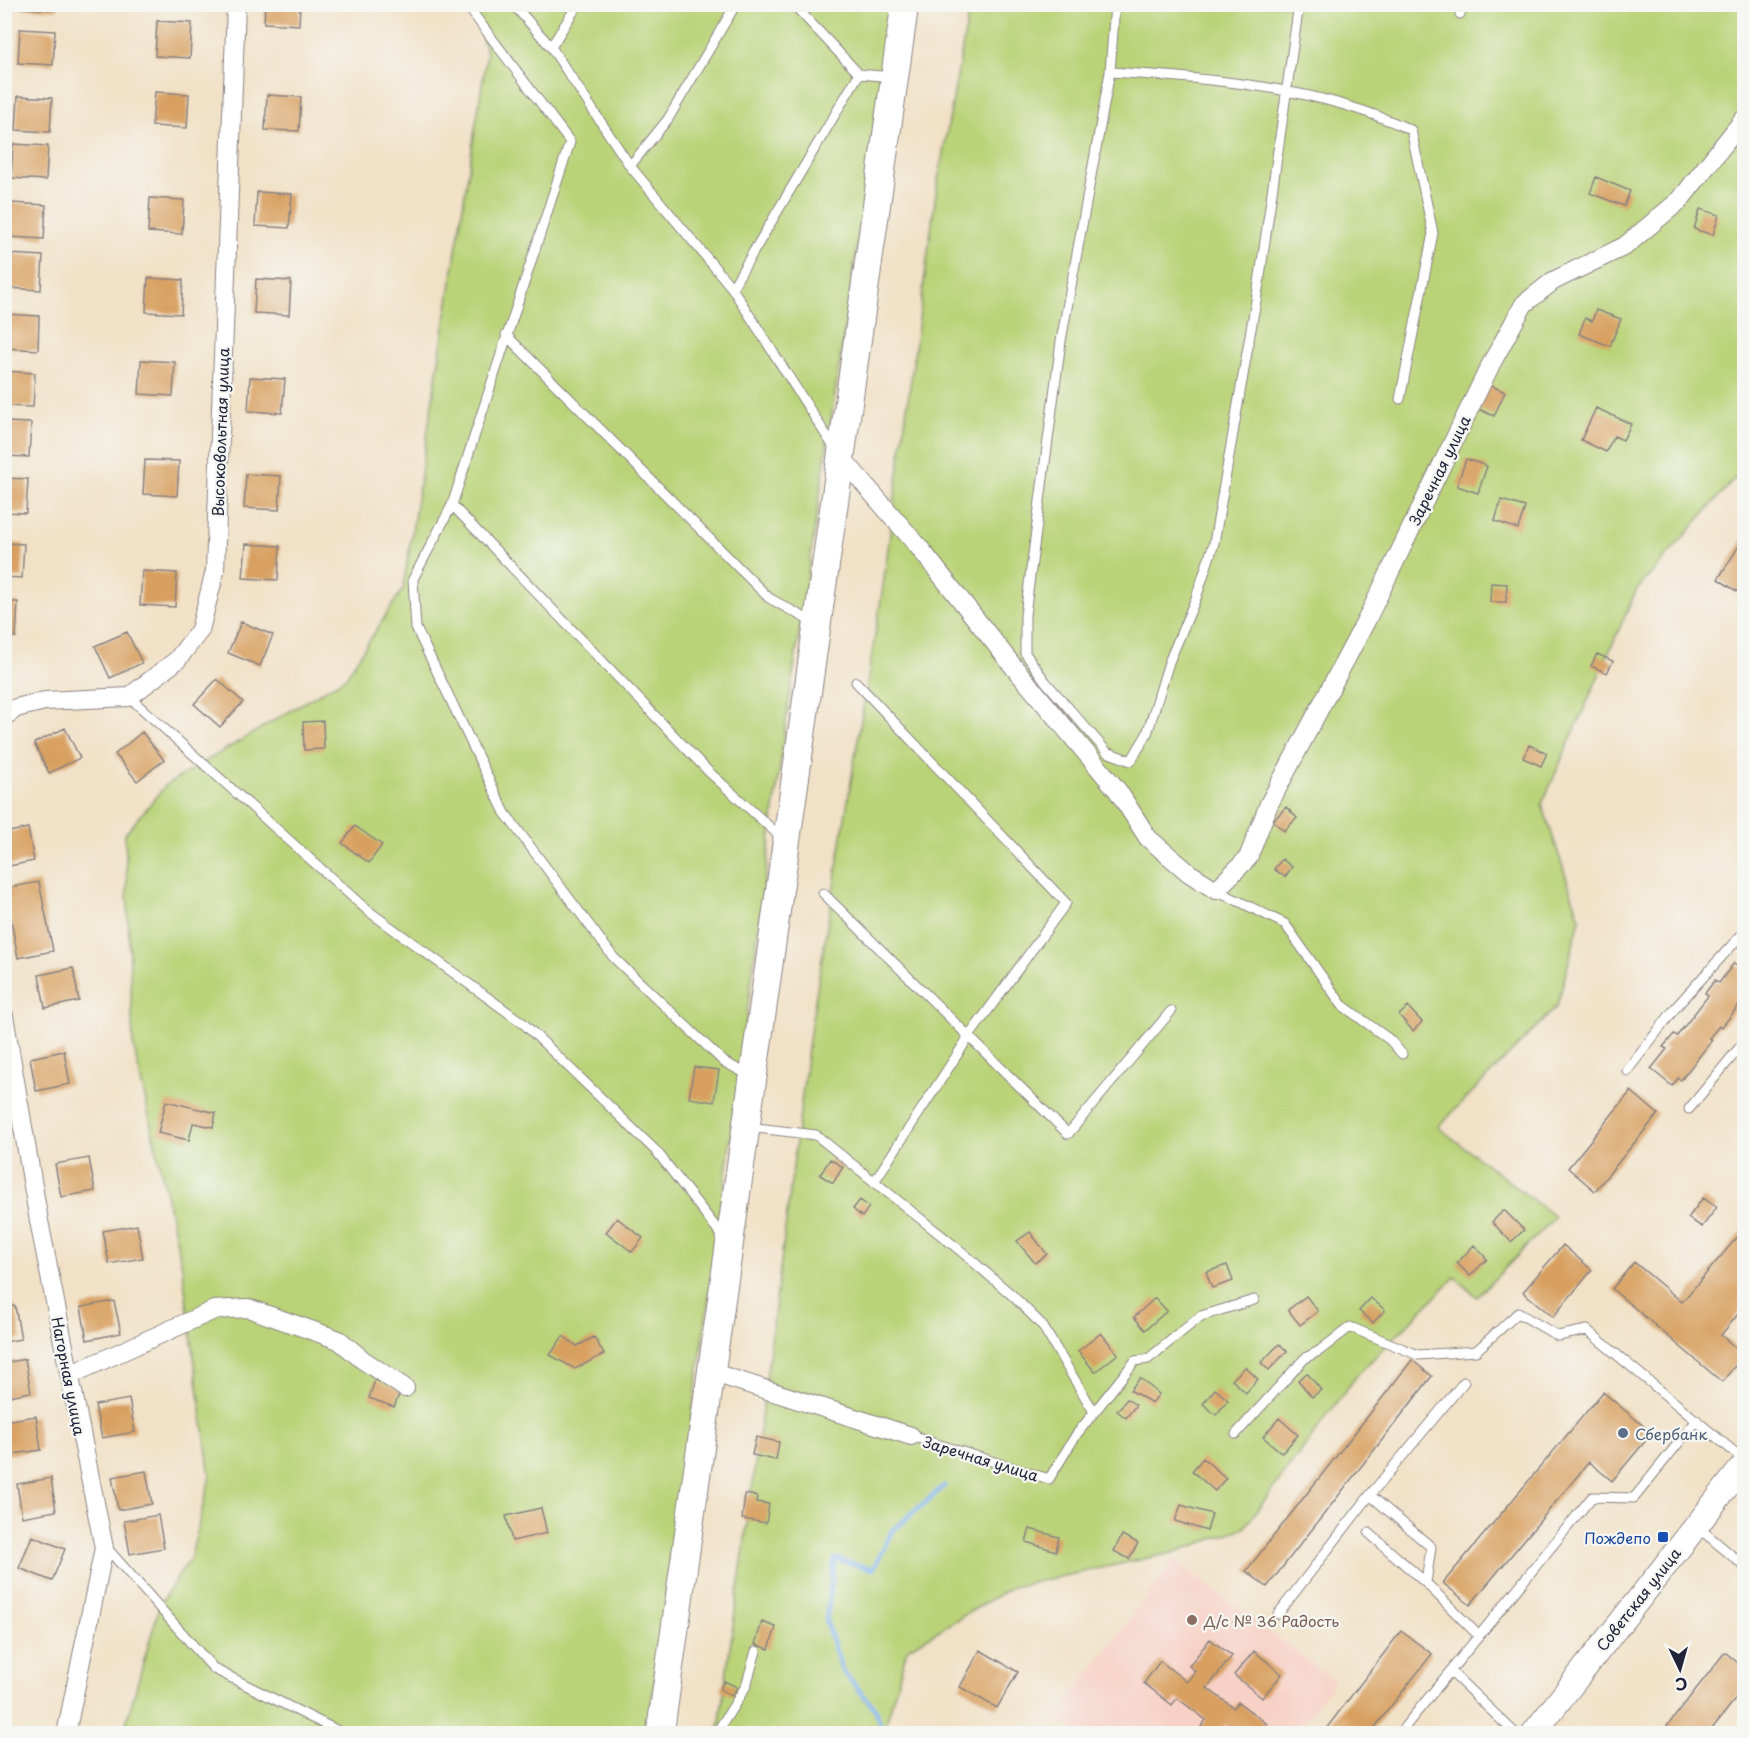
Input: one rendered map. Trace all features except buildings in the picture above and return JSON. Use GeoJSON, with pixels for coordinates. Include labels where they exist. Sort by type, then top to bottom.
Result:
{"type":"FeatureCollection","features":[{"type":"Feature","properties":{"kind":"main road"},"geometry":{"type":"LineString","coordinates":[[660,1734],[746,1127],[751,1076],[787,843],[905,4]]}},
{"type":"Feature","properties":{"kind":"main road","name":"Советская улица"},"geometry":{"type":"LineString","coordinates":[[1533,1734],[1744,1465]]}},
{"type":"Feature","properties":{"kind":"street","name":"Высоковольтная улица"},"geometry":{"type":"LineString","coordinates":[[129,697],[177,660],[200,630],[215,571],[236,4]]}},
{"type":"Feature","properties":{"kind":"street","name":"Заречная улица"},"geometry":{"type":"LineString","coordinates":[[1216,890],[1248,858],[1269,804],[1366,621],[1491,364],[1524,304],[1553,281],[1625,246],[1680,200],[1744,119]]}},
{"type":"Feature","properties":{"kind":"street"},"geometry":{"type":"LineString","coordinates":[[840,456],[918,546],[1013,666],[1118,791],[1148,838],[1189,873],[1216,890]]}},
{"type":"Feature","properties":{"kind":"street"},"geometry":{"type":"LineString","coordinates":[[4,717],[16,708],[45,701],[129,697]]}},
{"type":"Feature","properties":{"kind":"street","name":"Нагорная улица"},"geometry":{"type":"LineString","coordinates":[[4,1016],[39,1221],[102,1541],[101,1559],[66,1734]]}},
{"type":"Feature","properties":{"kind":"street"},"geometry":{"type":"LineString","coordinates":[[70,1375],[214,1310],[248,1308],[339,1340],[363,1360],[405,1388]]}},
{"type":"Feature","properties":{"kind":"street","name":"Заречная улица"},"geometry":{"type":"LineString","coordinates":[[711,1372],[910,1436]]}},
{"type":"Feature","properties":{"kind":"lane"},"geometry":{"type":"LineString","coordinates":[[466,4],[570,142],[452,505],[413,579],[416,628],[505,813],[614,958],[724,1062],[751,1076]]}},
{"type":"Feature","properties":{"kind":"lane"},"geometry":{"type":"LineString","coordinates":[[513,4],[551,47],[630,166],[732,288],[840,456]]}},
{"type":"Feature","properties":{"kind":"lane"},"geometry":{"type":"LineString","coordinates":[[551,47],[578,4]]}},
{"type":"Feature","properties":{"kind":"lane"},"geometry":{"type":"LineString","coordinates":[[630,166],[668,119],[736,4]]}},
{"type":"Feature","properties":{"kind":"lane"},"geometry":{"type":"LineString","coordinates":[[793,4],[859,74],[894,78]]}},
{"type":"Feature","properties":{"kind":"lane"},"geometry":{"type":"LineString","coordinates":[[1115,4],[1110,72],[1061,341],[1025,615],[1025,653],[1045,681],[1107,752],[1131,761],[1147,734],[1169,662],[1196,598],[1214,543],[1258,283],[1299,4]]}},
{"type":"Feature","properties":{"kind":"lane"},"geometry":{"type":"LineString","coordinates":[[1110,72],[1220,80],[1288,91],[1375,113],[1411,130],[1433,232],[1400,399]]}},
{"type":"Feature","properties":{"kind":"lane"},"geometry":{"type":"LineString","coordinates":[[732,288],[859,74]]}},
{"type":"Feature","properties":{"kind":"lane"},"geometry":{"type":"LineString","coordinates":[[506,335],[769,598],[818,625]]}},
{"type":"Feature","properties":{"kind":"lane"},"geometry":{"type":"LineString","coordinates":[[452,505],[709,772],[787,843]]}},
{"type":"Feature","properties":{"kind":"lane"},"geometry":{"type":"LineString","coordinates":[[856,682],[1066,903],[970,1035],[874,1182]]}},
{"type":"Feature","properties":{"kind":"lane"},"geometry":{"type":"LineString","coordinates":[[129,697],[367,910],[524,1024],[657,1152],[729,1245]]}},
{"type":"Feature","properties":{"kind":"lane"},"geometry":{"type":"LineString","coordinates":[[1216,890],[1285,924],[1342,1005],[1390,1040],[1402,1054]]}},
{"type":"Feature","properties":{"kind":"lane"},"geometry":{"type":"LineString","coordinates":[[823,893],[970,1035],[1068,1134],[1171,1011]]}},
{"type":"Feature","properties":{"kind":"lane"},"geometry":{"type":"LineString","coordinates":[[1627,1071],[1676,1007],[1744,932]]}},
{"type":"Feature","properties":{"kind":"lane"},"geometry":{"type":"LineString","coordinates":[[1689,1109],[1744,1042]]}},
{"type":"Feature","properties":{"kind":"lane"},"geometry":{"type":"LineString","coordinates":[[746,1127],[816,1135],[962,1252],[1013,1296],[1042,1325],[1094,1412]]}},
{"type":"Feature","properties":{"kind":"lane","name":"Заречная улица"},"geometry":{"type":"LineString","coordinates":[[910,1436],[1048,1479],[1055,1465],[1134,1361],[1148,1359],[1201,1316],[1254,1300]]}},
{"type":"Feature","properties":{"kind":"lane"},"geometry":{"type":"LineString","coordinates":[[1236,1434],[1305,1358],[1319,1351],[1350,1327],[1418,1355],[1476,1351],[1518,1313],[1558,1336],[1587,1330],[1744,1460]]}},
{"type":"Feature","properties":{"kind":"lane"},"geometry":{"type":"LineString","coordinates":[[1278,1614],[1370,1495],[1464,1382]]}},
{"type":"Feature","properties":{"kind":"lane"},"geometry":{"type":"LineString","coordinates":[[1399,1734],[1592,1497],[1634,1498],[1697,1420]]}},
{"type":"Feature","properties":{"kind":"lane"},"geometry":{"type":"LineString","coordinates":[[1370,1495],[1431,1547],[1426,1583]]}},
{"type":"Feature","properties":{"kind":"lane"},"geometry":{"type":"LineString","coordinates":[[1696,1526],[1744,1566]]}},
{"type":"Feature","properties":{"kind":"lane"},"geometry":{"type":"LineString","coordinates":[[1369,1533],[1426,1583],[1479,1636]]}},
{"type":"Feature","properties":{"kind":"lane"},"geometry":{"type":"LineString","coordinates":[[102,1541],[214,1669],[344,1734]]}},
{"type":"Feature","properties":{"kind":"lane"},"geometry":{"type":"LineString","coordinates":[[716,1734],[746,1686],[756,1651]]}},
{"type":"Feature","properties":{"kind":"lane"},"geometry":{"type":"LineString","coordinates":[[1450,1671],[1516,1734]]}},
{"type":"Feature","properties":{"kind":"shaded area","name":"Д/с № 36 Радость"},"geometry":{"type":"Polygon","coordinates":[[[1174,1560],[1335,1681],[1295,1733],[1078,1733],[1056,1717],[1174,1560]]]}},
{"type":"Feature","properties":{"kind":"green space"},"geometry":{"type":"Polygon","coordinates":[[[471,5],[893,5],[784,735],[717,1241],[647,1733],[123,1734],[160,1604],[191,1557],[210,1477],[182,1266],[133,1044],[125,834],[166,785],[345,678],[403,589],[487,53],[471,5]]]}},
{"type":"Feature","properties":{"kind":"green space"},"geometry":{"type":"Polygon","coordinates":[[[970,5],[1744,5],[1744,468],[1636,591],[1542,804],[1580,919],[1557,1006],[1438,1127],[1555,1217],[1477,1297],[1455,1277],[1358,1374],[1244,1528],[1172,1553],[1012,1587],[907,1649],[886,1724],[889,1733],[718,1734],[753,1482],[811,1025],[882,593],[937,186],[970,5]]]}},
{"type":"Feature","properties":{"kind":"waterway"},"geometry":{"type":"LineString","coordinates":[[882,1734],[876,1710],[842,1670],[826,1621],[835,1559],[873,1569],[892,1531],[944,1486]]}},
{"type":"Feature","properties":{"kind":"place","name":"Сбербанк"},"geometry":{"type":"Point","coordinates":[1623,1433]}},
{"type":"Feature","properties":{"kind":"place","name":"Пождепо"},"geometry":{"type":"Point","coordinates":[1663,1537]}},
{"type":"Feature","properties":{"kind":"place","name":"Д/с № 36 Радость"},"geometry":{"type":"Point","coordinates":[1192,1620]}}]}
